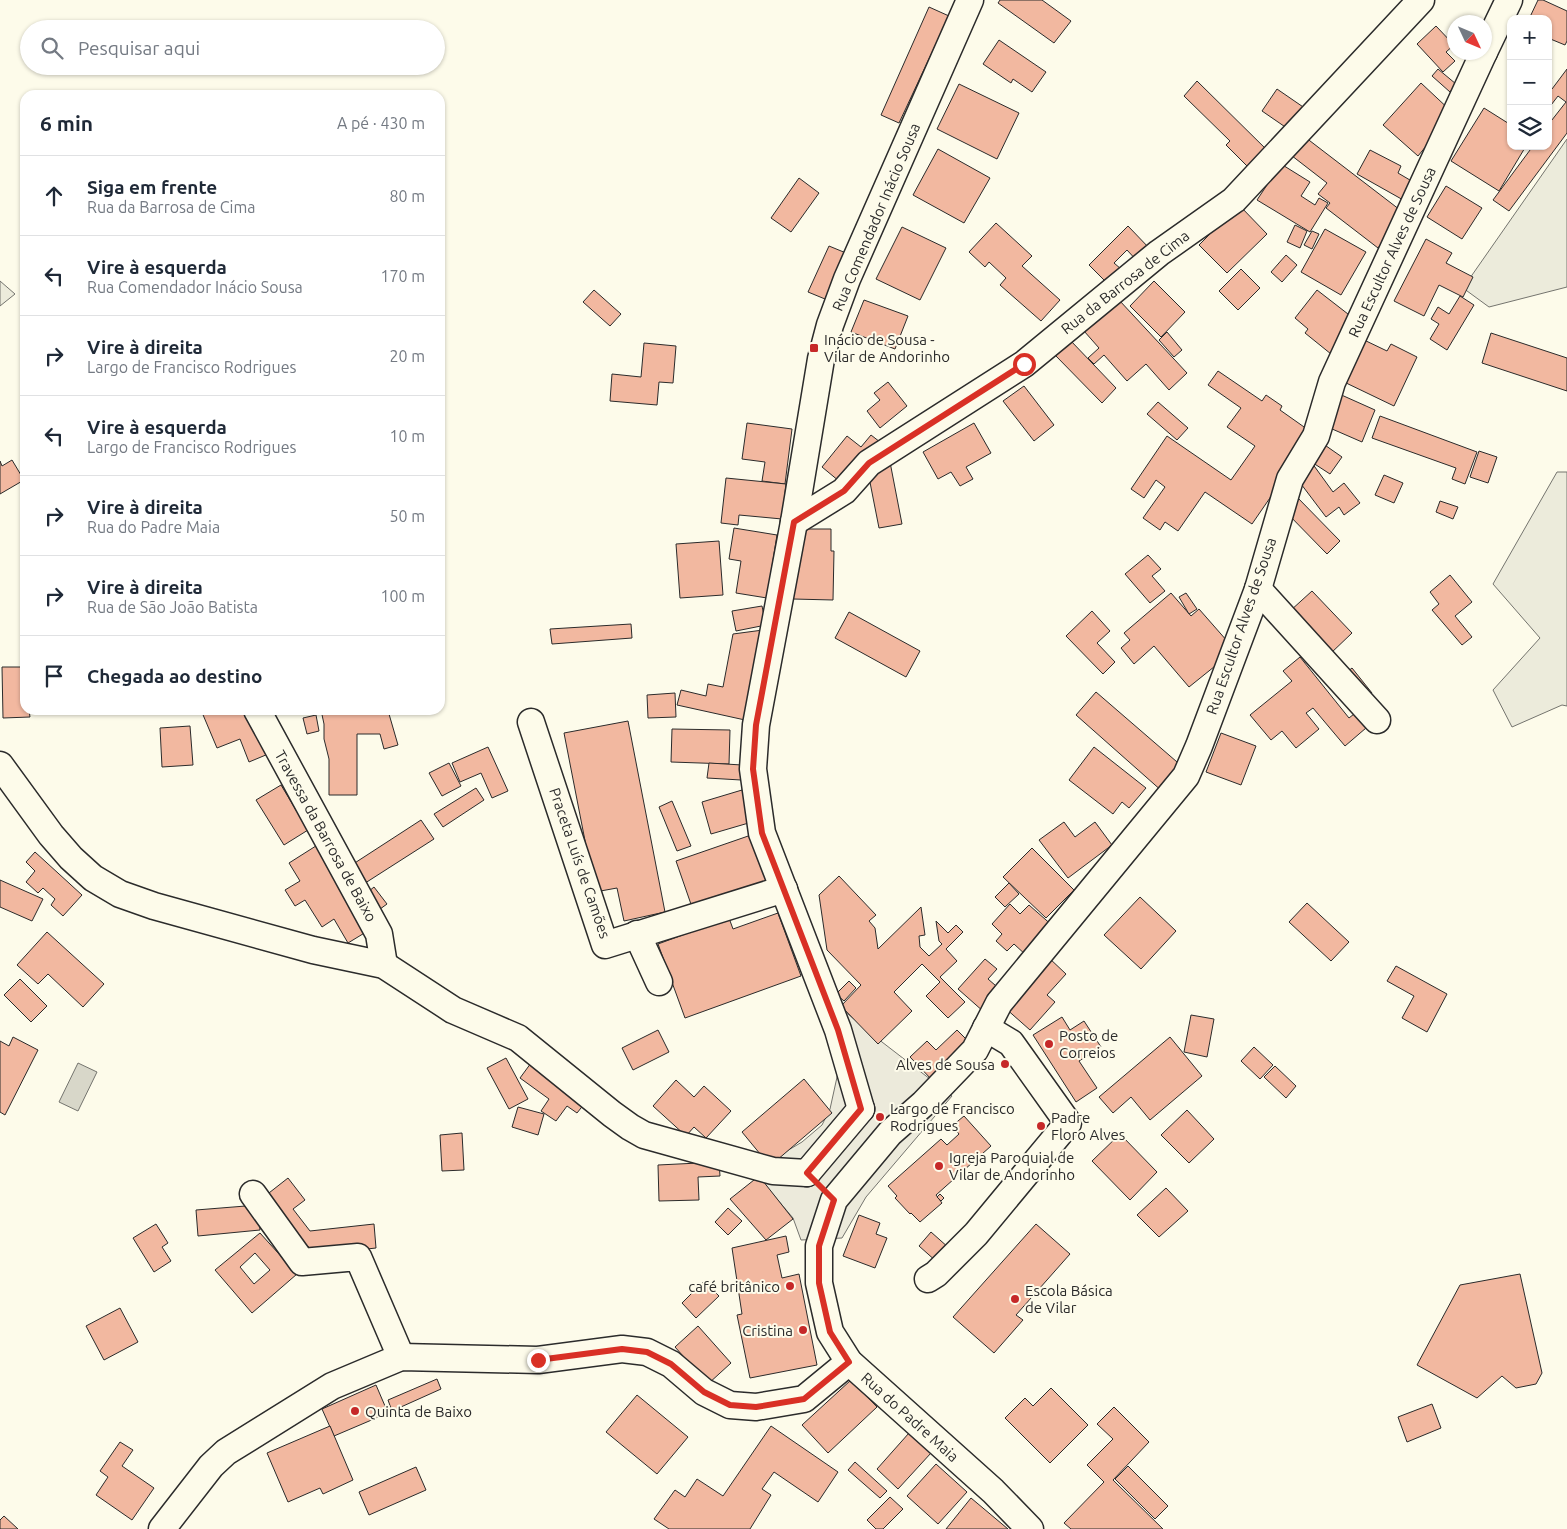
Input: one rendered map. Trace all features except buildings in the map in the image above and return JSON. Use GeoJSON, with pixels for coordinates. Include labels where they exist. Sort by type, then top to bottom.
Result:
{"type":"FeatureCollection","features":[{"type":"Feature","properties":{"kind":"street","name":"Rua Comendador Inácio Sousa"},"geometry":{"type":"LineString","coordinates":[[861,1109],[838,1030],[762,833],[753,769],[753,755],[756,725],[794,522],[814,394],[830,325],[847,279],[970,0]]}},
{"type":"Feature","properties":{"kind":"street","name":"Rua da Barrosa de Cima"},"geometry":{"type":"LineString","coordinates":[[794,522],[844,491],[869,463],[1024,364],[1158,253],[1234,200],[1421,0]]}},
{"type":"Feature","properties":{"kind":"street","name":"Rua Escultor Alves de Sousa"},"geometry":{"type":"LineString","coordinates":[[1492,35],[1509,0]]}},
{"type":"Feature","properties":{"kind":"street","name":"Rua Escultor Alves de Sousa"},"geometry":{"type":"LineString","coordinates":[[890,1133],[922,1104],[974,1050],[999,1003],[1186,776],[1258,590],[1290,479],[1316,436],[1332,382],[1480,60]]}},
{"type":"Feature","properties":{"kind":"street"},"geometry":{"type":"LineString","coordinates":[[1258,590],[1376,720]]}},
{"type":"Feature","properties":{"kind":"street","name":"Travessa da Barrosa de Baixo"},"geometry":{"type":"LineString","coordinates":[[260,715],[379,934],[384,965]]}},
{"type":"Feature","properties":{"kind":"street","name":"Praceta Luís de Camões"},"geometry":{"type":"LineString","coordinates":[[531,722],[605,945],[642,944],[784,889]]}},
{"type":"Feature","properties":{"kind":"street"},"geometry":{"type":"LineString","coordinates":[[0,765],[51,835],[72,858],[94,878],[120,894],[154,906],[303,948],[384,965],[453,1010],[518,1038],[612,1114],[644,1135],[773,1171],[807,1173],[834,1200],[890,1133],[861,1109],[807,1173]]}},
{"type":"Feature","properties":{"kind":"street"},"geometry":{"type":"LineString","coordinates":[[611,959],[642,944],[658,982]]}},
{"type":"Feature","properties":{"kind":"street"},"geometry":{"type":"LineString","coordinates":[[928,1279],[936,1274],[976,1234],[1068,1123],[1011,1043],[986,1028]]}},
{"type":"Feature","properties":{"kind":"street"},"geometry":{"type":"LineString","coordinates":[[253,1194],[302,1262],[358,1257],[401,1357]]}},
{"type":"Feature","properties":{"kind":"street","name":"Rua do Padre Maia"},"geometry":{"type":"LineString","coordinates":[[834,1200],[819,1246],[819,1283],[830,1332],[849,1362],[993,1491],[1030,1529]]}},
{"type":"Feature","properties":{"kind":"street"},"geometry":{"type":"LineString","coordinates":[[162,1529],[211,1466],[226,1452],[332,1386],[401,1357],[538,1360],[622,1349],[647,1352],[671,1364],[704,1392],[730,1405],[756,1407],[804,1399],[849,1362]]}},
{"type":"Feature","properties":{"kind":"shaded area"},"geometry":{"type":"Polygon","coordinates":[[[1567,139],[1567,287],[1489,307],[1463,288],[1567,139]]]}},
{"type":"Feature","properties":{"kind":"shaded area"},"geometry":{"type":"Polygon","coordinates":[[[0,281],[15,294],[0,306],[0,281]]]}},
{"type":"Feature","properties":{"kind":"shaded area"},"geometry":{"type":"Polygon","coordinates":[[[1557,472],[1567,472],[1567,706],[1562,705],[1512,727],[1493,690],[1540,638],[1493,584],[1557,472]]]}},
{"type":"Feature","properties":{"kind":"shaded area","name":"Largo de Francisco Rodrigues"},"geometry":{"type":"Polygon","coordinates":[[[843,1010],[952,1096],[866,1197],[842,1238],[801,1240],[793,1218],[761,1180],[770,1161],[802,1142],[822,1125],[830,1109],[839,1068],[820,1021],[843,1010]]]}},
{"type":"Feature","properties":{"kind":"shaded area"},"geometry":{"type":"Polygon","coordinates":[[[78,1063],[97,1072],[78,1111],[59,1102],[78,1063]]]}},
{"type":"Feature","properties":{"kind":"place","name":"Inácio de Sousa - Vilar de Andorinho"},"geometry":{"type":"Point","coordinates":[814,348]}},
{"type":"Feature","properties":{"kind":"place","name":"Posto de Correios"},"geometry":{"type":"Point","coordinates":[1049,1044]}},
{"type":"Feature","properties":{"kind":"place","name":"Alves de Sousa"},"geometry":{"type":"Point","coordinates":[1005,1064]}},
{"type":"Feature","properties":{"kind":"place","name":"Largo de Francisco Rodrigues"},"geometry":{"type":"Point","coordinates":[880,1117]}},
{"type":"Feature","properties":{"kind":"place","name":"Padre Floro Alves"},"geometry":{"type":"Point","coordinates":[1041,1126]}},
{"type":"Feature","properties":{"kind":"place","name":"Igreja Paroquial de Vilar de Andorinho"},"geometry":{"type":"Point","coordinates":[939,1166]}},
{"type":"Feature","properties":{"kind":"place","name":"café britânico"},"geometry":{"type":"Point","coordinates":[790,1286]}},
{"type":"Feature","properties":{"kind":"place","name":"Escola Básica de Vilar"},"geometry":{"type":"Point","coordinates":[1015,1299]}},
{"type":"Feature","properties":{"kind":"place","name":"Cristina"},"geometry":{"type":"Point","coordinates":[803,1330]}},
{"type":"Feature","properties":{"kind":"place","name":"Quinta de Baixo"},"geometry":{"type":"Point","coordinates":[355,1411]}},
{"type":"Feature","properties":{"kind":"route"},"geometry":{"type":"LineString","coordinates":[[538,1360],[622,1349],[647,1352],[671,1364],[704,1392],[730,1405],[756,1407],[804,1399],[849,1362],[830,1332],[819,1283],[819,1246],[834,1200],[807,1173],[861,1109],[838,1030],[762,833],[753,769],[756,725],[794,522],[844,491],[869,463],[1024,364]]}}]}
